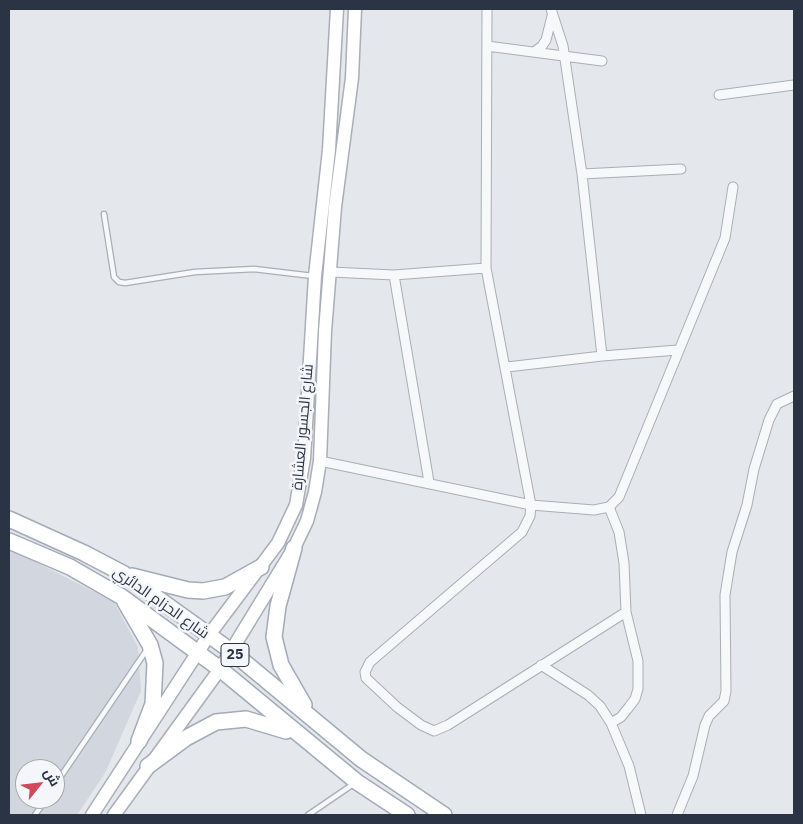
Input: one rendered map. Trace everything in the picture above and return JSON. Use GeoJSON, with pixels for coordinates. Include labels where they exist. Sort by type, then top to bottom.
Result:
{"type":"FeatureCollection","features":[{"type":"Feature","properties":{"kind":"main road","name":"شارع الجسور العشارة"},"geometry":{"type":"LineString","coordinates":[[92,815],[209,635],[261,567],[288,525],[296,505],[301,481],[315,276],[329,150],[337,9]]}},
{"type":"Feature","properties":{"kind":"main road","name":"شارع الجسور العشارة"},"geometry":{"type":"LineString","coordinates":[[114,815],[220,670],[294,548],[307,521],[315,492],[320,461],[325,331],[335,207],[352,78],[355,9]]}},
{"type":"Feature","properties":{"kind":"main road","name":"شارع الحزام الدائري"},"geometry":{"type":"LineString","coordinates":[[9,519],[84,552],[124,574],[231,651],[361,759],[444,815]]}},
{"type":"Feature","properties":{"kind":"main road","name":"شارع الحزام الدائري"},"geometry":{"type":"LineString","coordinates":[[9,541],[70,567],[122,597],[220,670],[295,734],[356,782],[407,815]]}},
{"type":"Feature","properties":{"kind":"main road"},"geometry":{"type":"LineString","coordinates":[[294,548],[275,623],[276,650],[286,676],[318,724]]}},
{"type":"Feature","properties":{"kind":"main road"},"geometry":{"type":"LineString","coordinates":[[124,574],[188,590],[203,591],[225,587],[261,567]]}},
{"type":"Feature","properties":{"kind":"main road"},"geometry":{"type":"LineString","coordinates":[[122,597],[150,645],[155,663],[153,704],[139,742]]}},
{"type":"Feature","properties":{"kind":"main road"},"geometry":{"type":"LineString","coordinates":[[148,766],[186,738],[216,722],[246,719],[295,734]]}},
{"type":"Feature","properties":{"kind":"street"},"geometry":{"type":"LineString","coordinates":[[486,9],[486,268],[507,367],[531,505],[530,516],[522,532],[370,662],[365,672],[370,683],[398,707],[421,725],[434,731],[448,725],[626,612]]}},
{"type":"Feature","properties":{"kind":"street"},"geometry":{"type":"LineString","coordinates":[[534,52],[546,40],[552,12]]}},
{"type":"Feature","properties":{"kind":"street"},"geometry":{"type":"LineString","coordinates":[[552,12],[565,57],[582,174],[602,356]]}},
{"type":"Feature","properties":{"kind":"street"},"geometry":{"type":"LineString","coordinates":[[486,46],[602,61]]}},
{"type":"Feature","properties":{"kind":"street"},"geometry":{"type":"LineString","coordinates":[[719,95],[794,85]]}},
{"type":"Feature","properties":{"kind":"street"},"geometry":{"type":"LineString","coordinates":[[582,174],[681,169]]}},
{"type":"Feature","properties":{"kind":"street"},"geometry":{"type":"LineString","coordinates":[[320,461],[429,482],[531,505],[594,510],[609,507],[619,497],[725,238],[733,187]]}},
{"type":"Feature","properties":{"kind":"street"},"geometry":{"type":"LineString","coordinates":[[331,272],[394,275],[486,268]]}},
{"type":"Feature","properties":{"kind":"street"},"geometry":{"type":"LineString","coordinates":[[394,275],[429,482]]}},
{"type":"Feature","properties":{"kind":"street"},"geometry":{"type":"LineString","coordinates":[[507,367],[602,356],[678,350]]}},
{"type":"Feature","properties":{"kind":"street"},"geometry":{"type":"LineString","coordinates":[[676,815],[693,776],[705,726],[710,716],[724,701],[726,691],[725,595],[732,552],[747,505],[754,469],[769,420],[777,404],[794,396]]}},
{"type":"Feature","properties":{"kind":"street"},"geometry":{"type":"LineString","coordinates":[[609,507],[619,532],[624,562],[626,612],[638,661],[638,689],[635,699],[621,717],[610,723]]}},
{"type":"Feature","properties":{"kind":"street"},"geometry":{"type":"LineString","coordinates":[[541,665],[595,700],[610,723],[631,773],[642,815]]}},
{"type":"Feature","properties":{"kind":"lane"},"geometry":{"type":"LineString","coordinates":[[104,214],[114,277],[119,282],[125,283],[195,272],[254,269],[315,276]]}},
{"type":"Feature","properties":{"kind":"lane"},"geometry":{"type":"LineString","coordinates":[[65,770],[150,645]]}},
{"type":"Feature","properties":{"kind":"lane"},"geometry":{"type":"LineString","coordinates":[[308,815],[356,782]]}},
{"type":"Feature","properties":{"kind":"shaded area"},"geometry":{"type":"Polygon","coordinates":[[[9,550],[114,602],[138,647],[141,691],[105,773],[77,815],[9,815],[9,550]]]}}]}
